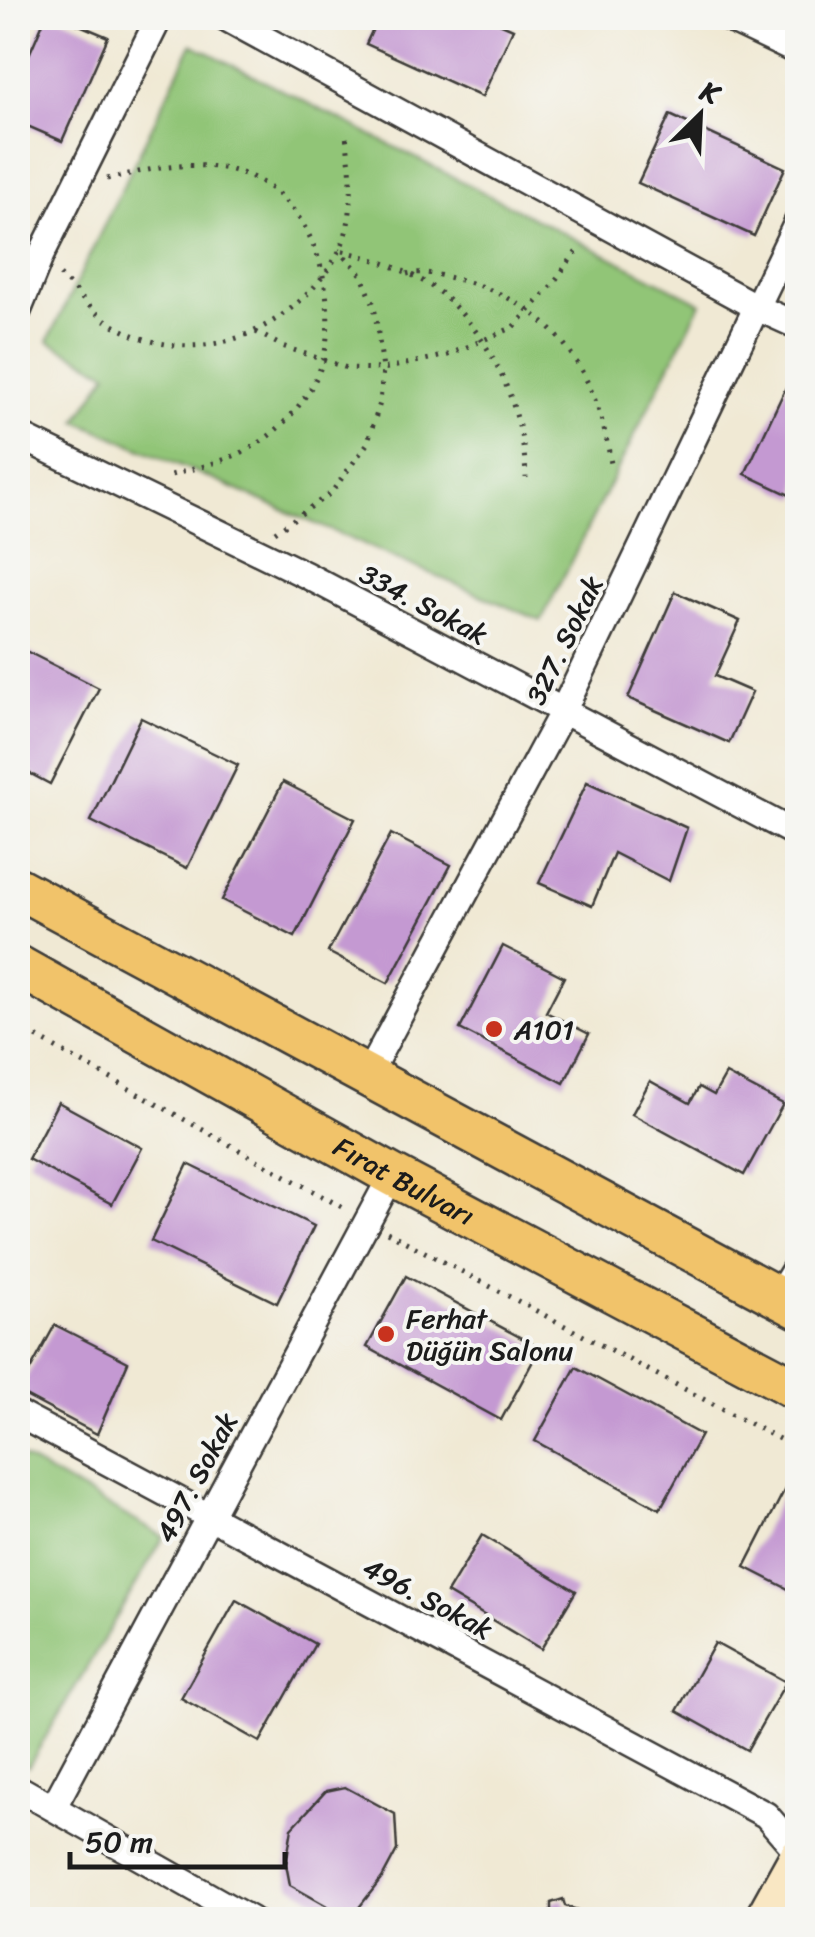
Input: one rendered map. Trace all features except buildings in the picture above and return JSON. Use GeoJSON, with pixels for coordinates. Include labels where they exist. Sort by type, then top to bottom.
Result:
{"type":"FeatureCollection","features":[{"type":"Feature","properties":{"kind":"main road"},"geometry":{"type":"LineString","coordinates":[[18,888],[367,1076],[791,1290]]}},
{"type":"Feature","properties":{"kind":"main road","name":"Fırat Bulvarı"},"geometry":{"type":"LineString","coordinates":[[18,966],[392,1175],[798,1390]]}},
{"type":"Feature","properties":{"kind":"street"},"geometry":{"type":"LineString","coordinates":[[18,311],[41,255],[158,18]]}},
{"type":"Feature","properties":{"kind":"street"},"geometry":{"type":"LineString","coordinates":[[226,18],[758,308],[798,326]]}},
{"type":"Feature","properties":{"kind":"street"},"geometry":{"type":"LineString","coordinates":[[728,18],[798,52]]}},
{"type":"Feature","properties":{"kind":"street","name":"327. Sokak"},"geometry":{"type":"LineString","coordinates":[[367,1076],[562,713],[798,221]]}},
{"type":"Feature","properties":{"kind":"street","name":"334. Sokak"},"geometry":{"type":"LineString","coordinates":[[18,435],[251,548],[798,835]]}},
{"type":"Feature","properties":{"kind":"street","name":"497. Sokak"},"geometry":{"type":"LineString","coordinates":[[53,1808],[392,1175]]}},
{"type":"Feature","properties":{"kind":"street","name":"496. Sokak"},"geometry":{"type":"LineString","coordinates":[[18,1414],[766,1815],[798,1853]]}},
{"type":"Feature","properties":{"kind":"street"},"geometry":{"type":"LineString","coordinates":[[18,1788],[251,1920]]}},
{"type":"Feature","properties":{"kind":"street"},"geometry":{"type":"LineString","coordinates":[[762,1920],[798,1853]]}},
{"type":"Feature","properties":{"kind":"path"},"geometry":{"type":"LineString","coordinates":[[41,255],[111,324],[148,338],[177,346],[216,346],[256,332],[303,298],[324,275],[345,239],[352,200],[346,136]]}},
{"type":"Feature","properties":{"kind":"path"},"geometry":{"type":"LineString","coordinates":[[75,187],[160,166],[195,165],[236,171],[257,180],[289,205],[316,246],[324,275],[327,308],[323,358],[306,395],[282,424],[263,440],[225,460],[127,487]]}},
{"type":"Feature","properties":{"kind":"path"},"geometry":{"type":"LineString","coordinates":[[256,332],[282,346],[346,368],[383,369],[448,355],[514,327],[579,248]]}},
{"type":"Feature","properties":{"kind":"path"},"geometry":{"type":"LineString","coordinates":[[339,250],[362,255],[406,274],[446,298],[482,343],[513,401],[525,447],[526,478]]}},
{"type":"Feature","properties":{"kind":"path"},"geometry":{"type":"LineString","coordinates":[[251,548],[331,492],[367,444],[380,403],[383,369],[374,305],[360,274],[339,250]]}},
{"type":"Feature","properties":{"kind":"path"},"geometry":{"type":"LineString","coordinates":[[406,274],[438,275],[482,286],[530,310],[560,337],[596,397],[611,464]]}},
{"type":"Feature","properties":{"kind":"path"},"geometry":{"type":"LineString","coordinates":[[18,1027],[367,1222],[798,1449]]}},
{"type":"Feature","properties":{"kind":"green space"},"geometry":{"type":"Polygon","coordinates":[[[192,44],[701,303],[541,621],[77,421],[108,373],[48,341],[192,44]]]}},
{"type":"Feature","properties":{"kind":"green space"},"geometry":{"type":"Polygon","coordinates":[[[18,1455],[164,1537],[28,1767],[18,1761],[18,1455]]]}},
{"type":"Feature","properties":{"kind":"place","name":"A101"},"geometry":{"type":"Point","coordinates":[494,1029]}},
{"type":"Feature","properties":{"kind":"place","name":"Ferhat Düğün Salonu"},"geometry":{"type":"Point","coordinates":[386,1334]}}]}
